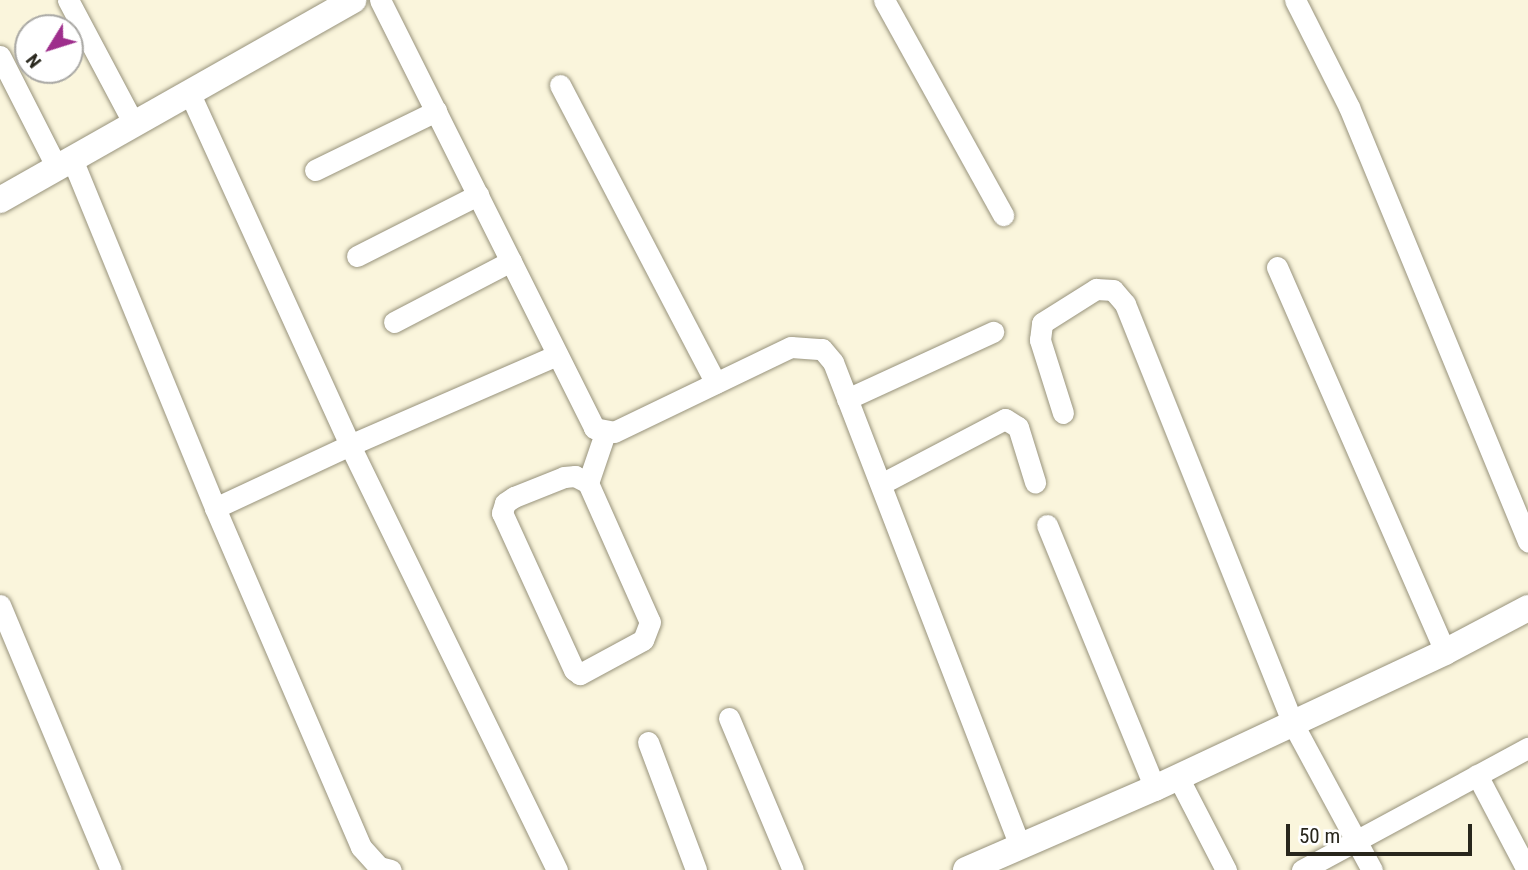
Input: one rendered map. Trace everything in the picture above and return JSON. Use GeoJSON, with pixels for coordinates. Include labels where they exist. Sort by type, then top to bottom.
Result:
{"type":"FeatureCollection","features":[{"type":"Feature","properties":{"kind":"street"},"geometry":{"type":"LineString","coordinates":[[68,0],[134,124]]}},
{"type":"Feature","properties":{"kind":"street"},"geometry":{"type":"LineString","coordinates":[[0,200],[353,0]]}},
{"type":"Feature","properties":{"kind":"street"},"geometry":{"type":"LineString","coordinates":[[380,0],[587,418],[606,433]]}},
{"type":"Feature","properties":{"kind":"street"},"geometry":{"type":"LineString","coordinates":[[884,0],[1003,215]]}},
{"type":"Feature","properties":{"kind":"street"},"geometry":{"type":"LineString","coordinates":[[1295,0],[1349,107],[1528,542]]}},
{"type":"Feature","properties":{"kind":"street"},"geometry":{"type":"LineString","coordinates":[[0,56],[64,163],[361,847],[379,867],[391,870]]}},
{"type":"Feature","properties":{"kind":"street"},"geometry":{"type":"LineString","coordinates":[[560,85],[716,383]]}},
{"type":"Feature","properties":{"kind":"street"},"geometry":{"type":"LineString","coordinates":[[190,94],[350,445],[557,870]]}},
{"type":"Feature","properties":{"kind":"street"},"geometry":{"type":"LineString","coordinates":[[315,170],[436,111]]}},
{"type":"Feature","properties":{"kind":"street"},"geometry":{"type":"LineString","coordinates":[[357,256],[478,194]]}},
{"type":"Feature","properties":{"kind":"street"},"geometry":{"type":"LineString","coordinates":[[394,322],[511,261]]}},
{"type":"Feature","properties":{"kind":"street"},"geometry":{"type":"LineString","coordinates":[[1278,267],[1445,652]]}},
{"type":"Feature","properties":{"kind":"street"},"geometry":{"type":"LineString","coordinates":[[1063,412],[1040,340],[1042,323],[1096,289],[1112,290],[1125,304],[1293,724],[1372,870]]}},
{"type":"Feature","properties":{"kind":"street"},"geometry":{"type":"LineString","coordinates":[[847,399],[993,332]]}},
{"type":"Feature","properties":{"kind":"street"},"geometry":{"type":"LineString","coordinates":[[588,483],[575,476],[564,477],[505,503],[502,513],[580,674],[643,640],[650,622],[588,483],[606,433],[791,347],[808,345],[822,349],[833,362],[1020,846]]}},
{"type":"Feature","properties":{"kind":"street"},"geometry":{"type":"LineString","coordinates":[[215,508],[350,445],[558,355]]}},
{"type":"Feature","properties":{"kind":"street"},"geometry":{"type":"LineString","coordinates":[[881,484],[1005,419],[1018,427],[1035,482]]}},
{"type":"Feature","properties":{"kind":"street"},"geometry":{"type":"LineString","coordinates":[[1047,525],[1167,783],[1226,870]]}},
{"type":"Feature","properties":{"kind":"street"},"geometry":{"type":"LineString","coordinates":[[0,605],[111,870]]}},
{"type":"Feature","properties":{"kind":"street"},"geometry":{"type":"LineString","coordinates":[[966,870],[1167,783],[1445,652],[1528,608]]}},
{"type":"Feature","properties":{"kind":"street"},"geometry":{"type":"LineString","coordinates":[[729,718],[793,870]]}},
{"type":"Feature","properties":{"kind":"street"},"geometry":{"type":"LineString","coordinates":[[648,742],[696,870]]}},
{"type":"Feature","properties":{"kind":"street"},"geometry":{"type":"LineString","coordinates":[[1303,870],[1528,748]]}},
{"type":"Feature","properties":{"kind":"street"},"geometry":{"type":"LineString","coordinates":[[1477,775],[1527,870]]}}]}
